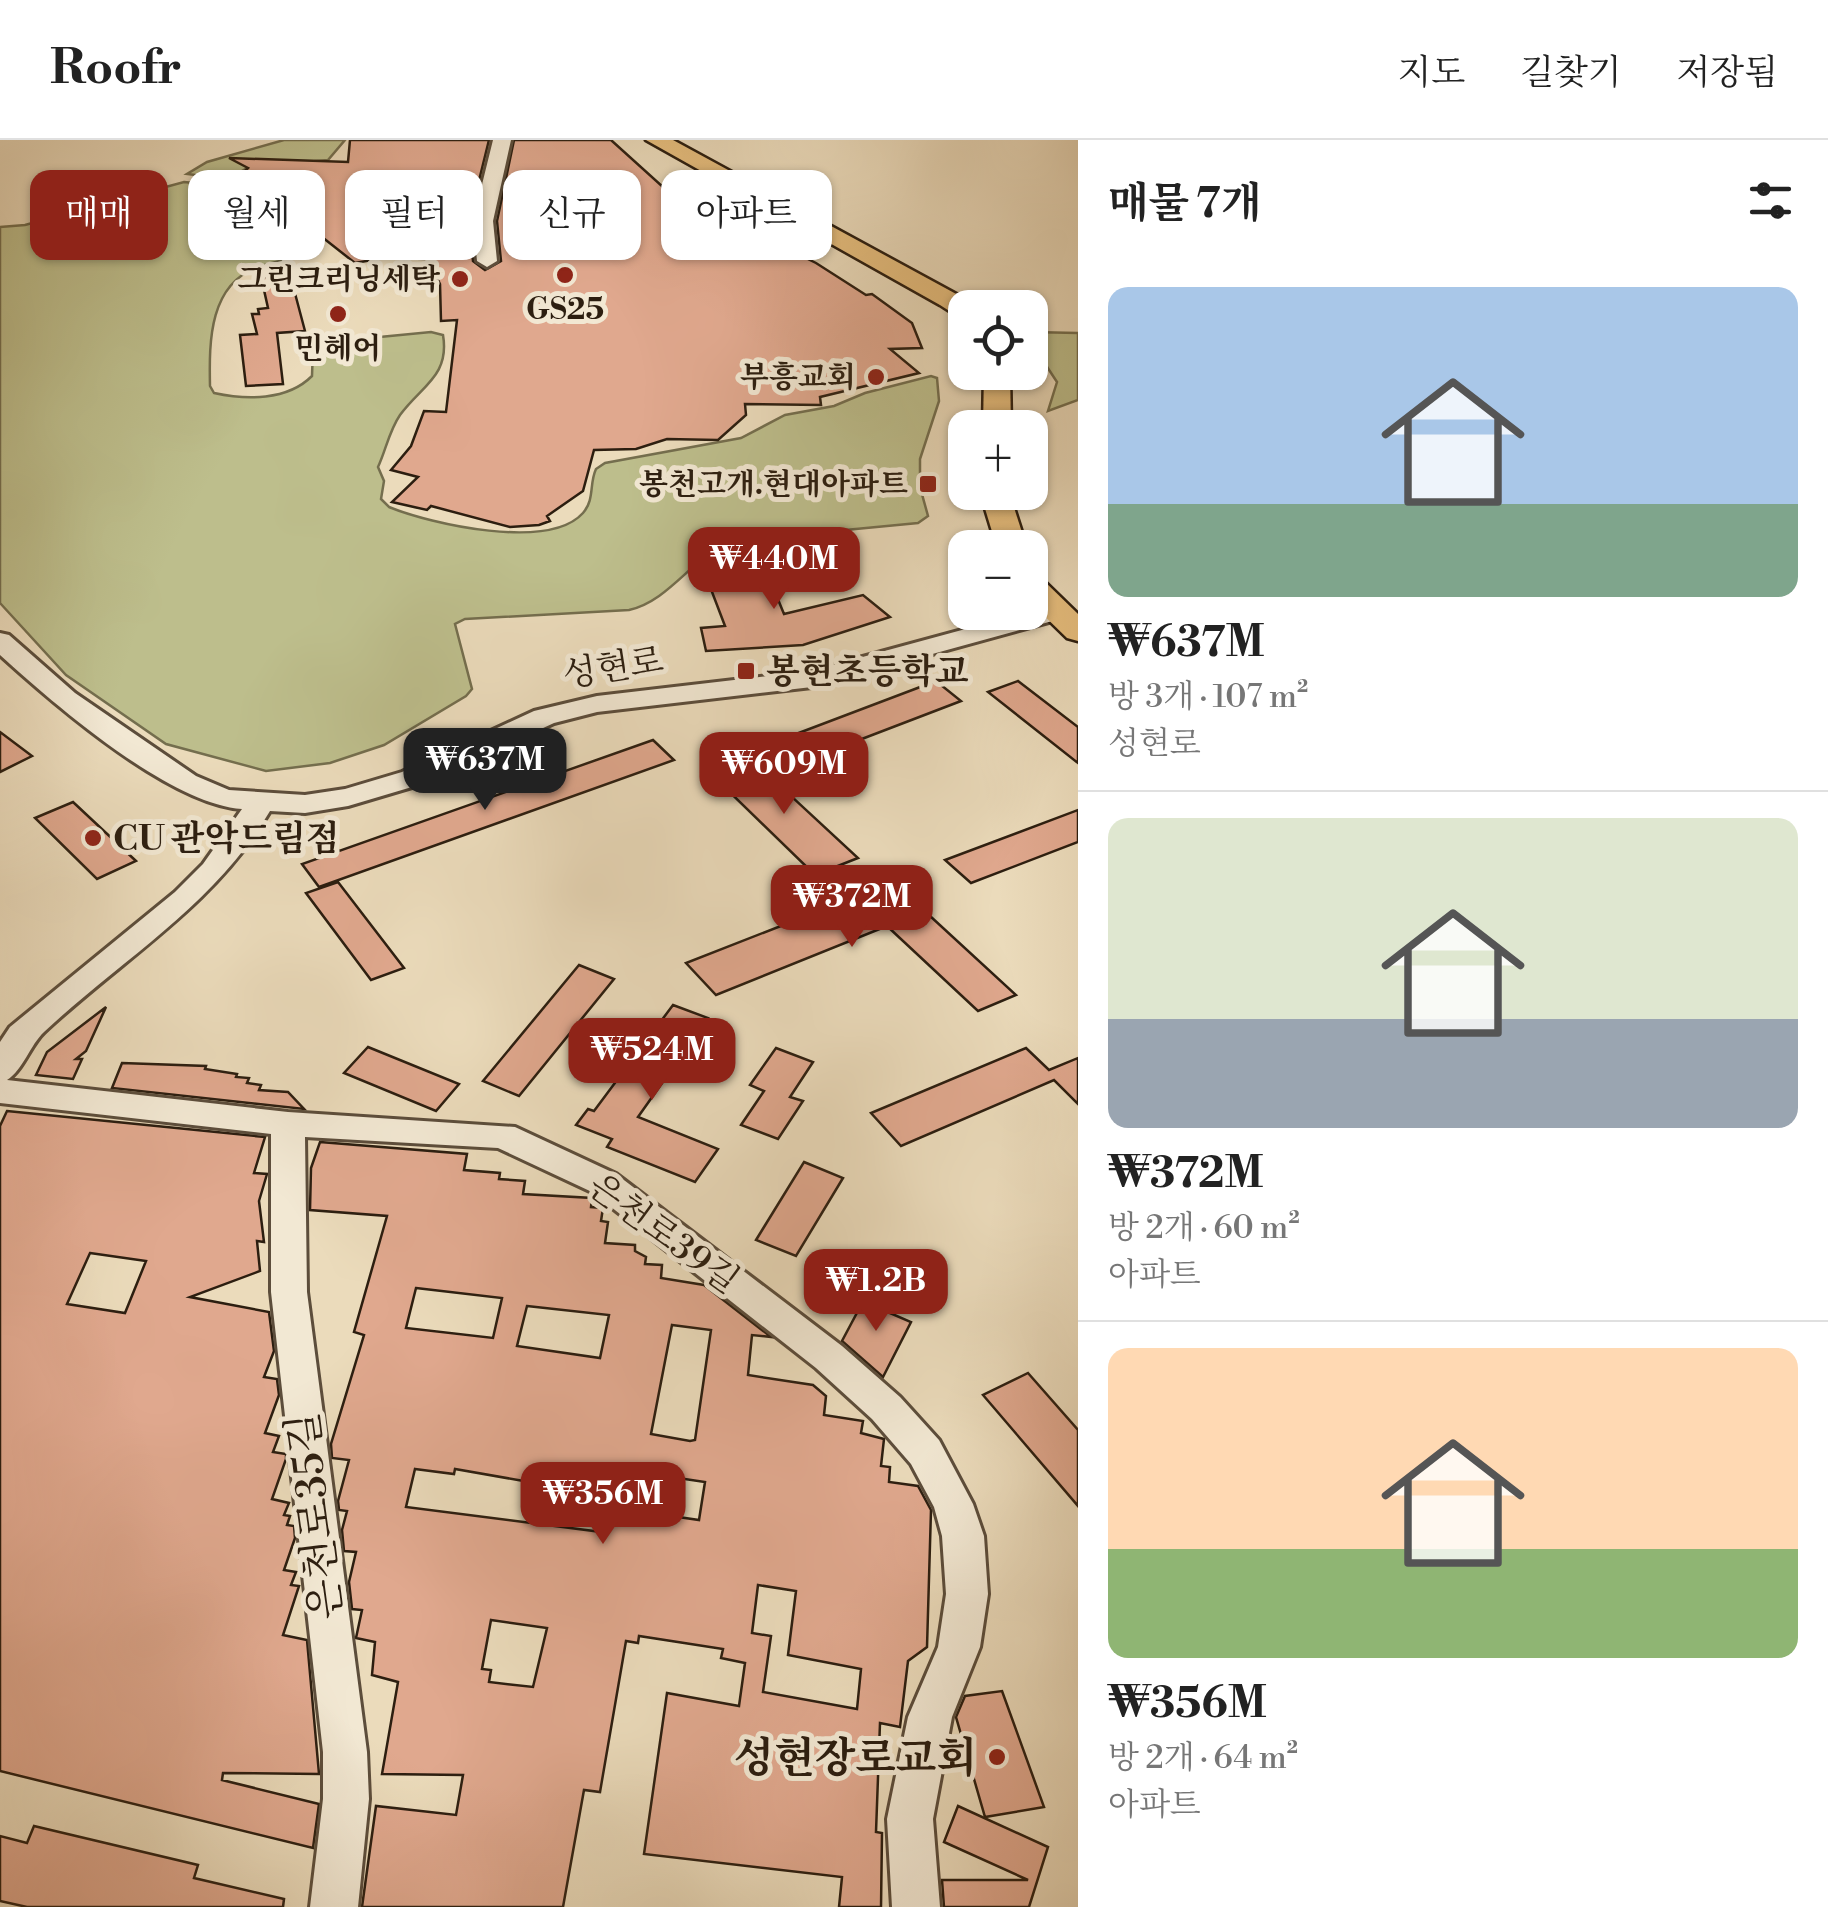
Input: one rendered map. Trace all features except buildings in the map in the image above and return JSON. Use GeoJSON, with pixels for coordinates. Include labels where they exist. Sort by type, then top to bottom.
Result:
{"type":"FeatureCollection","features":[{"type":"Feature","properties":{"kind":"main road"},"geometry":{"type":"LineString","coordinates":[[657,140],[948,299]]}},
{"type":"Feature","properties":{"kind":"main road"},"geometry":{"type":"LineString","coordinates":[[1048,602],[1068,621]]}},
{"type":"Feature","properties":{"kind":"street"},"geometry":{"type":"LineString","coordinates":[[487,261],[482,221],[502,140]]}},
{"type":"Feature","properties":{"kind":"street","name":"성현로"},"geometry":{"type":"LineString","coordinates":[[0,641],[65,699],[186,782],[254,814],[348,797],[412,778],[544,717],[597,704],[812,679],[1068,621]]}},
{"type":"Feature","properties":{"kind":"street"},"geometry":{"type":"LineString","coordinates":[[0,1070],[27,1028],[200,889],[254,814]]}},
{"type":"Feature","properties":{"kind":"street","name":"은천로39길"},"geometry":{"type":"LineString","coordinates":[[0,1091],[288,1124],[503,1136],[604,1183],[829,1357],[886,1408],[925,1452],[954,1504],[963,1536],[967,1594],[960,1648],[930,1717],[910,1819],[916,1907]]}},
{"type":"Feature","properties":{"kind":"street","name":"은천로35길"},"geometry":{"type":"LineString","coordinates":[[288,1124],[288,1292],[345,1752],[346,1799],[334,1907]]}},
{"type":"Feature","properties":{"kind":"green space"},"geometry":{"type":"Polygon","coordinates":[[[284,140],[345,140],[328,160],[244,170],[194,170],[207,162],[284,140]]]}},
{"type":"Feature","properties":{"kind":"green space"},"geometry":{"type":"Polygon","coordinates":[[[188,182],[188,260],[282,260],[244,274],[222,299],[210,351],[210,386],[214,393],[252,397],[291,390],[312,376],[313,347],[318,343],[431,332],[443,335],[438,371],[400,415],[378,467],[384,481],[381,499],[389,507],[489,531],[544,530],[567,524],[583,513],[596,469],[605,463],[741,438],[785,415],[834,406],[865,393],[931,376],[937,378],[939,401],[920,459],[920,487],[928,516],[918,523],[730,541],[656,598],[629,610],[465,619],[455,624],[472,689],[466,696],[384,745],[330,763],[266,771],[166,744],[66,675],[0,603],[0,227],[30,224],[30,260],[168,260],[168,186],[188,182]]]}},
{"type":"Feature","properties":{"kind":"green space"},"geometry":{"type":"Polygon","coordinates":[[[1048,332],[1078,333],[1078,400],[1048,411],[1057,382],[1048,368],[1048,332]]]}},
{"type":"Feature","properties":{"kind":"place","name":"GS25"},"geometry":{"type":"Point","coordinates":[565,275]}},
{"type":"Feature","properties":{"kind":"place","name":"그린크리닝세탁"},"geometry":{"type":"Point","coordinates":[460,279]}},
{"type":"Feature","properties":{"kind":"place","name":"민헤어"},"geometry":{"type":"Point","coordinates":[338,314]}},
{"type":"Feature","properties":{"kind":"place","name":"부흥교회"},"geometry":{"type":"Point","coordinates":[876,377]}},
{"type":"Feature","properties":{"kind":"place","name":"봉천고개.현대아파트"},"geometry":{"type":"Point","coordinates":[928,484]}},
{"type":"Feature","properties":{"kind":"place","name":"봉현초등학교"},"geometry":{"type":"Point","coordinates":[746,671]}},
{"type":"Feature","properties":{"kind":"place","name":"CU 관악드림점"},"geometry":{"type":"Point","coordinates":[93,838]}},
{"type":"Feature","properties":{"kind":"place","name":"성현장로교회"},"geometry":{"type":"Point","coordinates":[997,1757]}}]}
